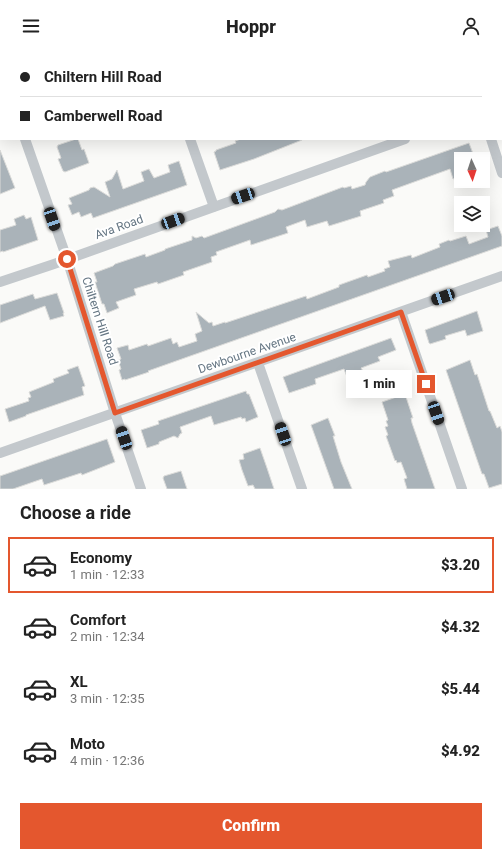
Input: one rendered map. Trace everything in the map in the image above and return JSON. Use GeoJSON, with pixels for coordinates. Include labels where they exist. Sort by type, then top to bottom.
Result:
{"type":"FeatureCollection","features":[{"type":"Feature","properties":{"kind":"street","name":"Chiltern Hill Road"},"geometry":{"type":"LineString","coordinates":[[25,140],[67,259],[115,413],[141,489]]}},
{"type":"Feature","properties":{"kind":"street"},"geometry":{"type":"LineString","coordinates":[[190,140],[214,206]]}},
{"type":"Feature","properties":{"kind":"street","name":"Ava Road"},"geometry":{"type":"LineString","coordinates":[[0,282],[402,140]]}},
{"type":"Feature","properties":{"kind":"street"},"geometry":{"type":"LineString","coordinates":[[490,140],[502,173]]}},
{"type":"Feature","properties":{"kind":"street","name":"Dewbourne Avenue"},"geometry":{"type":"LineString","coordinates":[[0,453],[502,276]]}},
{"type":"Feature","properties":{"kind":"street"},"geometry":{"type":"LineString","coordinates":[[401,312],[462,489]]}},
{"type":"Feature","properties":{"kind":"street"},"geometry":{"type":"LineString","coordinates":[[258,363],[302,489]]}},
{"type":"Feature","properties":{"kind":"building"},"geometry":{"type":"Polygon","coordinates":[[[73,140],[78,140],[82,150],[84,149],[89,163],[65,172],[63,171],[58,159],[61,158],[57,147],[58,145],[73,140]]]}},
{"type":"Feature","properties":{"kind":"building"},"geometry":{"type":"Polygon","coordinates":[[[302,140],[254,159],[220,170],[214,152],[236,143],[235,141],[302,140]]]}},
{"type":"Feature","properties":{"kind":"building"},"geometry":{"type":"Polygon","coordinates":[[[469,143],[472,152],[454,152],[454,179],[450,169],[392,190],[394,196],[383,200],[384,203],[360,211],[361,216],[329,226],[327,221],[307,227],[305,220],[286,227],[288,233],[251,245],[250,240],[216,252],[217,255],[211,257],[212,262],[183,272],[184,275],[158,284],[157,282],[134,289],[136,295],[116,302],[119,308],[107,313],[104,304],[102,304],[95,282],[97,282],[94,273],[115,264],[145,254],[146,257],[192,240],[192,236],[196,238],[202,236],[204,238],[275,212],[278,209],[282,210],[343,187],[351,186],[352,189],[365,185],[370,177],[385,171],[386,172],[469,143]]]}},
{"type":"Feature","properties":{"kind":"building"},"geometry":{"type":"Polygon","coordinates":[[[0,150],[15,188],[0,194],[0,150]]]}},
{"type":"Feature","properties":{"kind":"building"},"geometry":{"type":"Polygon","coordinates":[[[179,161],[187,185],[93,218],[91,213],[81,217],[79,212],[72,215],[68,205],[72,204],[69,198],[89,190],[90,188],[94,187],[110,197],[105,182],[112,179],[117,170],[123,189],[144,181],[141,172],[149,169],[154,178],[170,172],[168,165],[179,161]]]}},
{"type":"Feature","properties":{"kind":"building"},"geometry":{"type":"Polygon","coordinates":[[[24,215],[26,219],[31,217],[38,240],[0,252],[0,230],[16,225],[14,219],[24,215]]]}},
{"type":"Feature","properties":{"kind":"building"},"geometry":{"type":"Polygon","coordinates":[[[498,226],[502,236],[502,246],[148,371],[149,372],[122,380],[118,360],[121,359],[117,348],[128,345],[129,350],[147,344],[148,346],[171,338],[173,344],[177,342],[179,347],[197,341],[195,334],[202,331],[196,312],[209,323],[212,322],[213,326],[225,323],[306,296],[307,299],[339,287],[339,285],[367,275],[368,277],[385,271],[384,269],[390,267],[388,261],[411,255],[412,258],[440,247],[439,244],[449,240],[450,241],[466,236],[469,244],[488,237],[487,232],[490,232],[490,229],[498,226]]]}},
{"type":"Feature","properties":{"kind":"building"},"geometry":{"type":"Polygon","coordinates":[[[57,293],[64,316],[50,320],[45,306],[0,323],[0,305],[33,294],[35,299],[57,293]]]}},
{"type":"Feature","properties":{"kind":"building"},"geometry":{"type":"Polygon","coordinates":[[[477,311],[483,331],[467,336],[465,330],[445,336],[446,339],[430,344],[429,343],[425,330],[477,311]]]}},
{"type":"Feature","properties":{"kind":"building"},"geometry":{"type":"Polygon","coordinates":[[[391,338],[396,350],[378,357],[380,361],[361,368],[363,371],[347,377],[344,369],[315,379],[316,384],[289,393],[283,377],[391,338]]]}},
{"type":"Feature","properties":{"kind":"building"},"geometry":{"type":"Polygon","coordinates":[[[470,360],[475,375],[477,374],[489,411],[497,428],[500,426],[502,432],[502,484],[489,488],[484,474],[482,474],[446,370],[470,360]]]}},
{"type":"Feature","properties":{"kind":"building"},"geometry":{"type":"Polygon","coordinates":[[[78,366],[85,386],[82,387],[84,395],[9,422],[5,409],[29,401],[28,398],[31,397],[29,392],[54,382],[53,379],[69,373],[67,370],[78,366]]]}},
{"type":"Feature","properties":{"kind":"building"},"geometry":{"type":"Polygon","coordinates":[[[246,391],[247,394],[249,394],[258,417],[246,422],[245,418],[242,419],[241,417],[214,425],[211,416],[180,427],[182,433],[178,438],[174,436],[159,442],[159,444],[147,448],[141,430],[159,424],[158,421],[246,391]]]}},
{"type":"Feature","properties":{"kind":"building"},"geometry":{"type":"Polygon","coordinates":[[[405,394],[413,418],[411,418],[412,423],[435,489],[407,489],[404,479],[407,478],[401,462],[397,463],[396,460],[395,461],[386,436],[388,435],[385,427],[388,426],[386,421],[388,420],[382,402],[405,394]]]}},
{"type":"Feature","properties":{"kind":"building"},"geometry":{"type":"Polygon","coordinates":[[[328,418],[335,436],[333,436],[341,462],[352,489],[334,489],[311,425],[328,418]]]}},
{"type":"Feature","properties":{"kind":"building"},"geometry":{"type":"Polygon","coordinates":[[[107,439],[115,462],[82,475],[81,473],[44,485],[42,479],[13,489],[0,489],[0,476],[107,439]]]}},
{"type":"Feature","properties":{"kind":"building"},"geometry":{"type":"Polygon","coordinates":[[[260,448],[274,489],[255,489],[253,485],[248,486],[242,470],[239,460],[244,459],[243,454],[260,448]]]}},
{"type":"Feature","properties":{"kind":"building"},"geometry":{"type":"Polygon","coordinates":[[[181,471],[187,489],[167,489],[163,478],[164,476],[181,471]]]}},
{"type":"Feature","properties":{"kind":"route"},"geometry":{"type":"LineString","coordinates":[[67,259],[115,413],[401,312],[426,384]]}}]}
